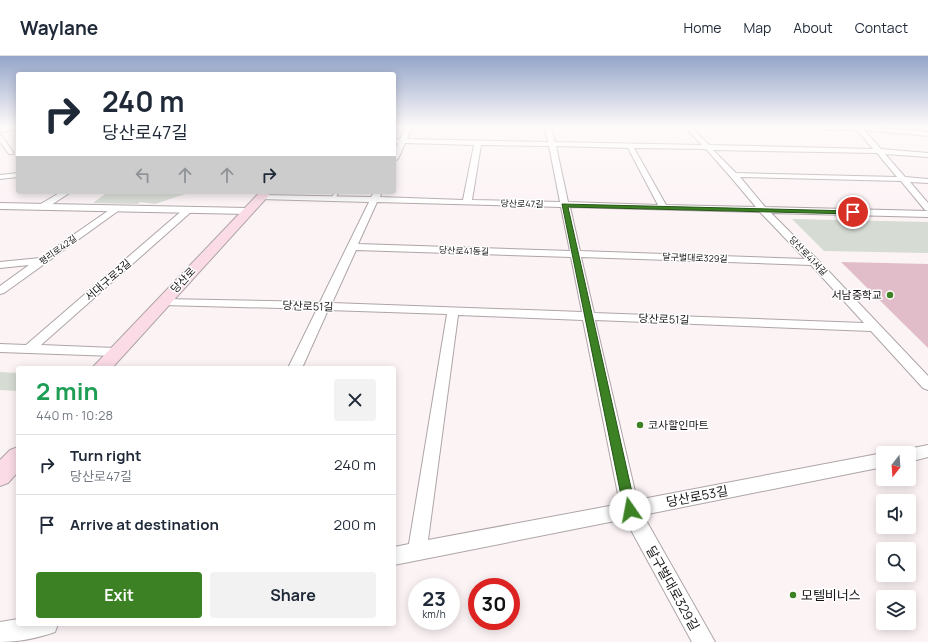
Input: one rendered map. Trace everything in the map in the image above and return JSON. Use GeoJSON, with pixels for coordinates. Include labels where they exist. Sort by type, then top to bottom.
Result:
{"type":"FeatureCollection","features":[{"type":"Feature","properties":{"kind":"main road","name":"당산로"},"geometry":{"type":"LineString","coordinates":[[103,366],[263,195]]}},
{"type":"Feature","properties":{"kind":"main road"},"geometry":{"type":"LineString","coordinates":[[0,476],[16,458]]}},
{"type":"Feature","properties":{"kind":"street"},"geometry":{"type":"LineString","coordinates":[[467,203],[476,154]]}},
{"type":"Feature","properties":{"kind":"street","name":"달구벌대로329길"},"geometry":{"type":"LineString","coordinates":[[554,154],[630,510],[704,642]]}},
{"type":"Feature","properties":{"kind":"street"},"geometry":{"type":"LineString","coordinates":[[635,154],[664,208]]}},
{"type":"Feature","properties":{"kind":"street","name":"당산로41서길"},"geometry":{"type":"LineString","coordinates":[[714,154],[763,210],[814,262],[928,385]]}},
{"type":"Feature","properties":{"kind":"street"},"geometry":{"type":"LineString","coordinates":[[882,154],[928,208]]}},
{"type":"Feature","properties":{"kind":"street"},"geometry":{"type":"LineString","coordinates":[[0,177],[16,175]]}},
{"type":"Feature","properties":{"kind":"street"},"geometry":{"type":"LineString","coordinates":[[733,175],[903,179],[928,181]]}},
{"type":"Feature","properties":{"kind":"street"},"geometry":{"type":"LineString","coordinates":[[42,207],[64,194]]}},
{"type":"Feature","properties":{"kind":"street","name":"당산로47길"},"geometry":{"type":"LineString","coordinates":[[263,195],[376,196],[467,203],[928,214]]}},
{"type":"Feature","properties":{"kind":"street"},"geometry":{"type":"LineString","coordinates":[[296,366],[376,196]]}},
{"type":"Feature","properties":{"kind":"street"},"geometry":{"type":"LineString","coordinates":[[0,206],[248,211]]}},
{"type":"Feature","properties":{"kind":"street","name":"평리로42길"},"geometry":{"type":"LineString","coordinates":[[0,291],[115,209]]}},
{"type":"Feature","properties":{"kind":"street","name":"서대구로3길"},"geometry":{"type":"LineString","coordinates":[[29,349],[188,210]]}},
{"type":"Feature","properties":{"kind":"street","name":"당산로41동길"},"geometry":{"type":"LineString","coordinates":[[352,247],[575,255]]}},
{"type":"Feature","properties":{"kind":"street","name":"달구벌대로329길"},"geometry":{"type":"LineString","coordinates":[[575,255],[814,262]]}},
{"type":"Feature","properties":{"kind":"street"},"geometry":{"type":"LineString","coordinates":[[0,265],[42,261]]}},
{"type":"Feature","properties":{"kind":"street","name":"당산로51길"},"geometry":{"type":"LineString","coordinates":[[163,302],[324,306],[874,328]]}},
{"type":"Feature","properties":{"kind":"street"},"geometry":{"type":"LineString","coordinates":[[417,552],[453,311]]}},
{"type":"Feature","properties":{"kind":"street"},"geometry":{"type":"LineString","coordinates":[[0,348],[115,352]]}},
{"type":"Feature","properties":{"kind":"street"},"geometry":{"type":"LineString","coordinates":[[916,454],[928,451]]}},
{"type":"Feature","properties":{"kind":"street","name":"당산로53길"},"geometry":{"type":"LineString","coordinates":[[396,556],[876,461]]}},
{"type":"Feature","properties":{"kind":"street"},"geometry":{"type":"LineString","coordinates":[[0,633],[37,626]]}},
{"type":"Feature","properties":{"kind":"shaded area"},"geometry":{"type":"Polygon","coordinates":[[[841,262],[928,264],[928,348],[841,262]]]}},
{"type":"Feature","properties":{"kind":"building"},"geometry":{"type":"Polygon","coordinates":[[[105,194],[185,194],[155,204],[140,202],[138,204],[93,203],[105,194]]]}},
{"type":"Feature","properties":{"kind":"building"},"geometry":{"type":"Polygon","coordinates":[[[792,219],[928,222],[928,253],[824,251],[792,219]]]}},
{"type":"Feature","properties":{"kind":"building"},"geometry":{"type":"Polygon","coordinates":[[[0,372],[16,373],[16,391],[0,390],[0,372]]]}},
{"type":"Feature","properties":{"kind":"place","name":"서남중학교"},"geometry":{"type":"Point","coordinates":[890,295]}},
{"type":"Feature","properties":{"kind":"place","name":"코사할인마트"},"geometry":{"type":"Point","coordinates":[640,425]}},
{"type":"Feature","properties":{"kind":"place","name":"모텔비너스"},"geometry":{"type":"Point","coordinates":[793,595]}},
{"type":"Feature","properties":{"kind":"route"},"geometry":{"type":"LineString","coordinates":[[630,510],[565,205],[853,212]]}}]}
